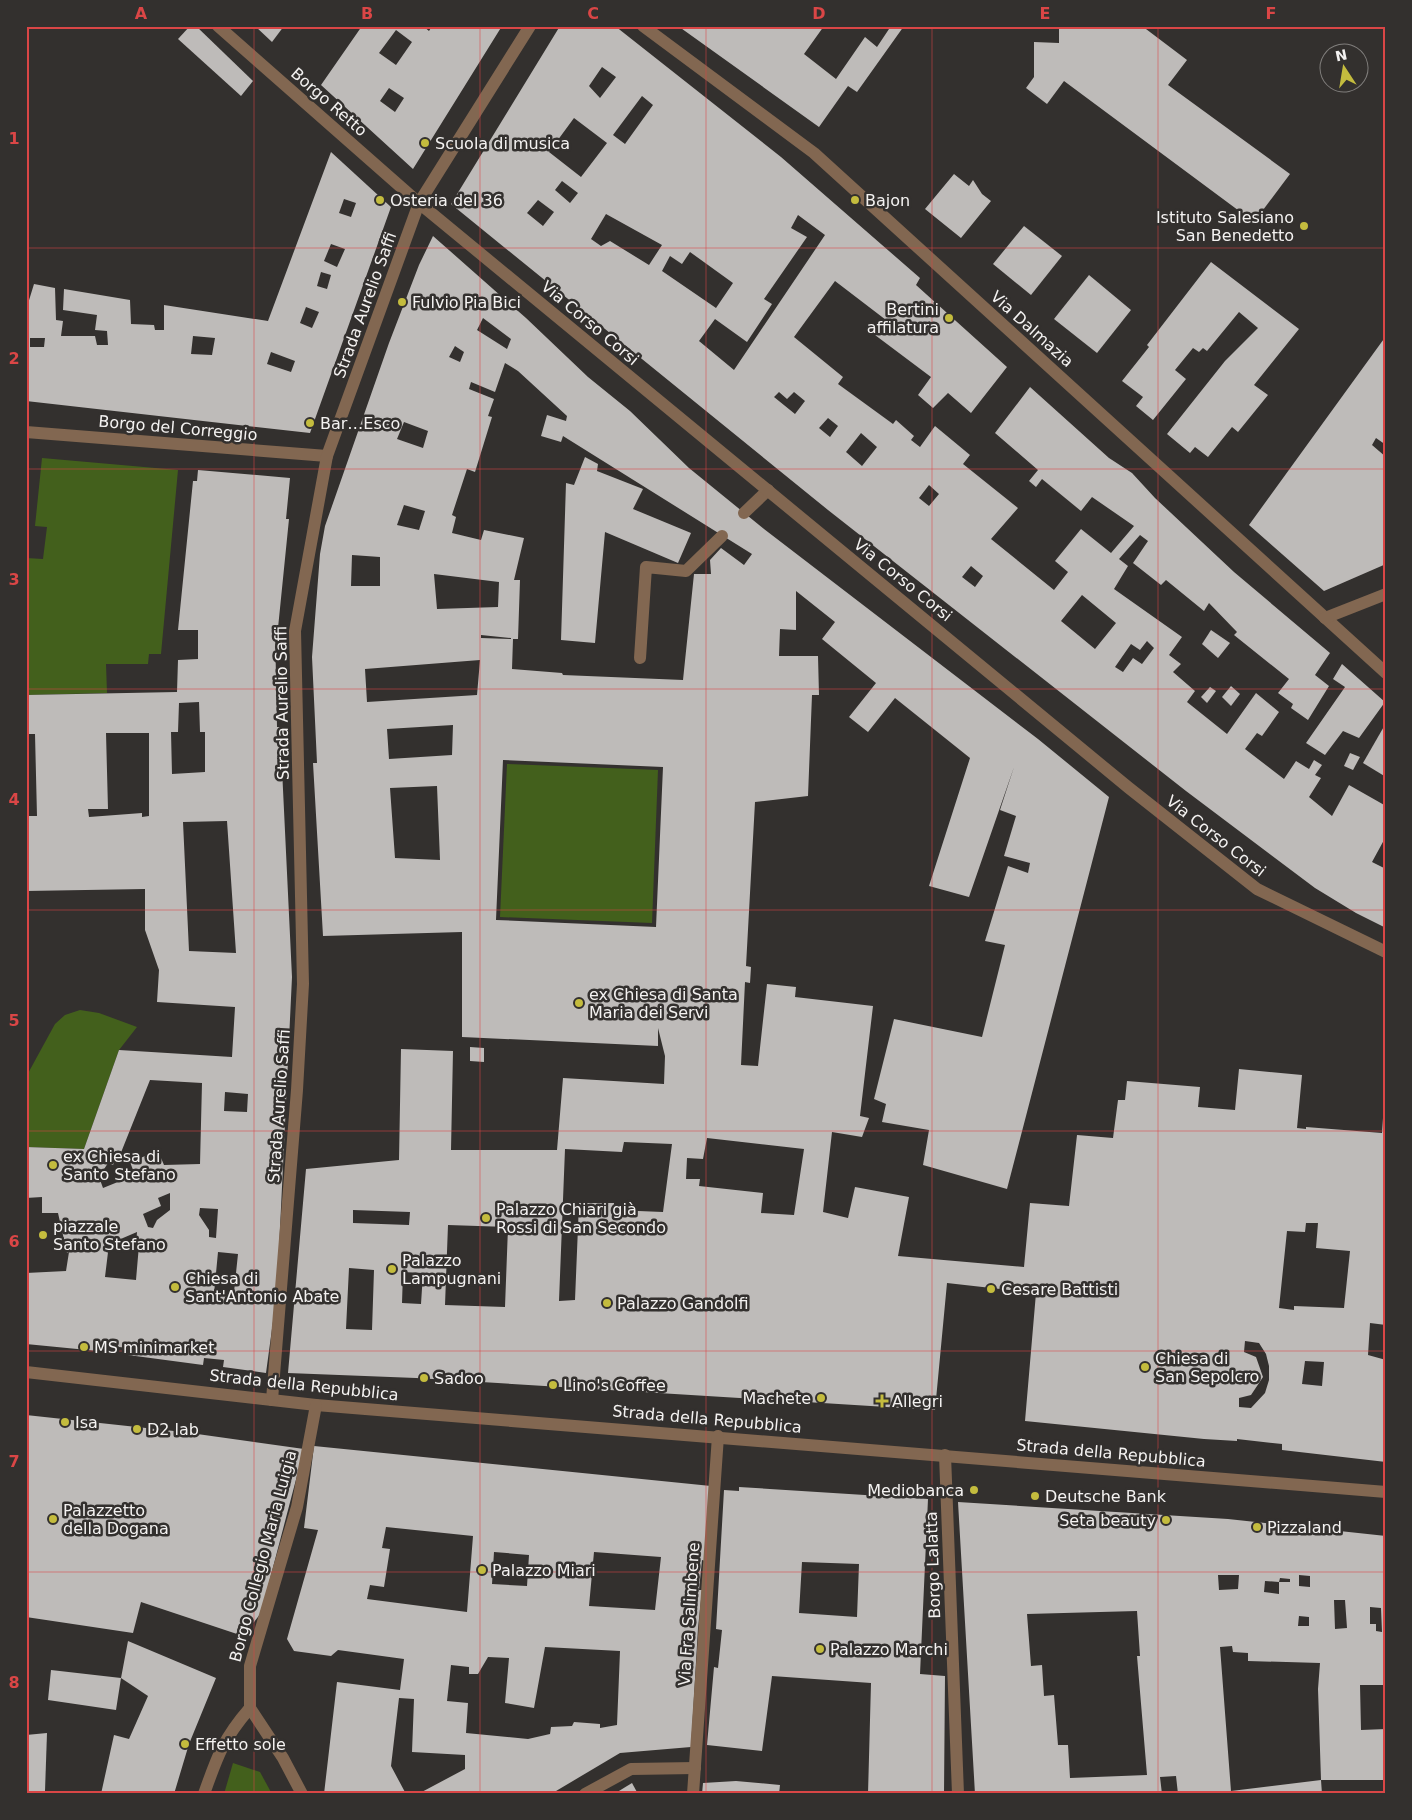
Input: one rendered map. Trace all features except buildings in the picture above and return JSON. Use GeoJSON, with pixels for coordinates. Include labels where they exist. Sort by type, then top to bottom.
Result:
{"type":"FeatureCollection","features":[{"type":"Feature","properties":{"kind":"street","name":"Borgo Retto"},"geometry":{"type":"LineString","coordinates":[[218,26],[419,203]]}},
{"type":"Feature","properties":{"kind":"street","name":"Strada Aurelio Saffi"},"geometry":{"type":"LineString","coordinates":[[272,1400],[297,1090],[303,984],[295,631],[327,456],[419,203],[530,26]]}},
{"type":"Feature","properties":{"kind":"street","name":"Via Dalmazia"},"geometry":{"type":"LineString","coordinates":[[643,26],[814,153],[1386,673]]}},
{"type":"Feature","properties":{"kind":"street","name":"Via Corso Corsi"},"geometry":{"type":"LineString","coordinates":[[419,203],[1129,788],[1257,890],[1386,952]]}},
{"type":"Feature","properties":{"kind":"street","name":"Borgo del Correggio"},"geometry":{"type":"LineString","coordinates":[[26,432],[327,456]]}},
{"type":"Feature","properties":{"kind":"street"},"geometry":{"type":"LineString","coordinates":[[744,513],[768,490]]}},
{"type":"Feature","properties":{"kind":"street"},"geometry":{"type":"LineString","coordinates":[[640,658],[646,567],[686,571],[722,536]]}},
{"type":"Feature","properties":{"kind":"street"},"geometry":{"type":"LineString","coordinates":[[1324,618],[1386,594]]}},
{"type":"Feature","properties":{"kind":"street","name":"Strada della Repubblica"},"geometry":{"type":"LineString","coordinates":[[26,1372],[316,1404],[1386,1492]]}},
{"type":"Feature","properties":{"kind":"street","name":"Borgo Collegio Maria Luigia"},"geometry":{"type":"LineString","coordinates":[[250,1708],[250,1666],[297,1507],[316,1404]]}},
{"type":"Feature","properties":{"kind":"street","name":"Via Fra Salimbene"},"geometry":{"type":"LineString","coordinates":[[693,1794],[718,1436]]}},
{"type":"Feature","properties":{"kind":"street","name":"Borgo Lalatta"},"geometry":{"type":"LineString","coordinates":[[946,1455],[958,1794]]}},
{"type":"Feature","properties":{"kind":"street"},"geometry":{"type":"LineString","coordinates":[[204,1794],[220,1747],[250,1708],[284,1758],[302,1794]]}},
{"type":"Feature","properties":{"kind":"street"},"geometry":{"type":"LineString","coordinates":[[585,1794],[631,1769],[695,1768]]}},
{"type":"Feature","properties":{"kind":"green space"},"geometry":{"type":"Polygon","coordinates":[[[42,458],[178,470],[161,654],[149,654],[148,664],[106,664],[107,693],[26,695],[26,558],[43,559],[47,527],[35,526],[42,458]]]}},
{"type":"Feature","properties":{"kind":"green space"},"geometry":{"type":"Polygon","coordinates":[[[507,764],[658,770],[652,923],[500,917],[507,764]]]}},
{"type":"Feature","properties":{"kind":"green space"},"geometry":{"type":"Polygon","coordinates":[[[80,1010],[99,1013],[137,1027],[119,1050],[84,1149],[26,1147],[26,1077],[55,1024],[65,1015],[80,1010]]]}},
{"type":"Feature","properties":{"kind":"green space"},"geometry":{"type":"Polygon","coordinates":[[[233,1763],[260,1772],[272,1794],[224,1794],[233,1763]]]}},
{"type":"Feature","properties":{"kind":"place","name":"Scuola di musica"},"geometry":{"type":"Point","coordinates":[425,143]}},
{"type":"Feature","properties":{"kind":"place","name":"Osteria del 36"},"geometry":{"type":"Point","coordinates":[380,200]}},
{"type":"Feature","properties":{"kind":"place","name":"Bajon"},"geometry":{"type":"Point","coordinates":[855,200]}},
{"type":"Feature","properties":{"kind":"place","name":"Istituto Salesiano San Benedetto"},"geometry":{"type":"Point","coordinates":[1304,226]}},
{"type":"Feature","properties":{"kind":"place","name":"Fulvio Pia Bici"},"geometry":{"type":"Point","coordinates":[402,302]}},
{"type":"Feature","properties":{"kind":"place","name":"Bertini affilatura"},"geometry":{"type":"Point","coordinates":[949,318]}},
{"type":"Feature","properties":{"kind":"place","name":"Bar…Esco"},"geometry":{"type":"Point","coordinates":[310,423]}},
{"type":"Feature","properties":{"kind":"place","name":"ex Chiesa di Santa Maria dei Servi"},"geometry":{"type":"Point","coordinates":[579,1003]}},
{"type":"Feature","properties":{"kind":"place","name":"ex Chiesa di Santo Stefano"},"geometry":{"type":"Point","coordinates":[53,1165]}},
{"type":"Feature","properties":{"kind":"place","name":"Palazzo Chiari già Rossi di San Secondo"},"geometry":{"type":"Point","coordinates":[486,1218]}},
{"type":"Feature","properties":{"kind":"place","name":"piazzale Santo Stefano"},"geometry":{"type":"Point","coordinates":[43,1235]}},
{"type":"Feature","properties":{"kind":"place","name":"Palazzo Lampugnani"},"geometry":{"type":"Point","coordinates":[392,1269]}},
{"type":"Feature","properties":{"kind":"place","name":"Chiesa di Sant'Antonio Abate"},"geometry":{"type":"Point","coordinates":[175,1287]}},
{"type":"Feature","properties":{"kind":"place","name":"Cesare Battisti"},"geometry":{"type":"Point","coordinates":[991,1289]}},
{"type":"Feature","properties":{"kind":"place","name":"Palazzo Gandolfi"},"geometry":{"type":"Point","coordinates":[607,1303]}},
{"type":"Feature","properties":{"kind":"place","name":"MS minimarket"},"geometry":{"type":"Point","coordinates":[84,1347]}},
{"type":"Feature","properties":{"kind":"place","name":"Chiesa di San Sepolcro"},"geometry":{"type":"Point","coordinates":[1145,1367]}},
{"type":"Feature","properties":{"kind":"place","name":"Sadoo"},"geometry":{"type":"Point","coordinates":[424,1378]}},
{"type":"Feature","properties":{"kind":"place","name":"Lino's Coffee"},"geometry":{"type":"Point","coordinates":[553,1385]}},
{"type":"Feature","properties":{"kind":"place","name":"Machete"},"geometry":{"type":"Point","coordinates":[821,1398]}},
{"type":"Feature","properties":{"kind":"place","name":"Allegri"},"geometry":{"type":"Point","coordinates":[882,1401]}},
{"type":"Feature","properties":{"kind":"place","name":"Isa"},"geometry":{"type":"Point","coordinates":[65,1422]}},
{"type":"Feature","properties":{"kind":"place","name":"D2 lab"},"geometry":{"type":"Point","coordinates":[137,1429]}},
{"type":"Feature","properties":{"kind":"place","name":"Mediobanca"},"geometry":{"type":"Point","coordinates":[974,1490]}},
{"type":"Feature","properties":{"kind":"place","name":"Deutsche Bank"},"geometry":{"type":"Point","coordinates":[1035,1496]}},
{"type":"Feature","properties":{"kind":"place","name":"Palazzetto della Dogana"},"geometry":{"type":"Point","coordinates":[53,1519]}},
{"type":"Feature","properties":{"kind":"place","name":"Seta beauty"},"geometry":{"type":"Point","coordinates":[1166,1520]}},
{"type":"Feature","properties":{"kind":"place","name":"Pizzaland"},"geometry":{"type":"Point","coordinates":[1257,1527]}},
{"type":"Feature","properties":{"kind":"place","name":"Palazzo Miari"},"geometry":{"type":"Point","coordinates":[482,1570]}},
{"type":"Feature","properties":{"kind":"place","name":"Palazzo Marchi"},"geometry":{"type":"Point","coordinates":[820,1649]}},
{"type":"Feature","properties":{"kind":"place","name":"Effetto sole"},"geometry":{"type":"Point","coordinates":[185,1744]}}]}
